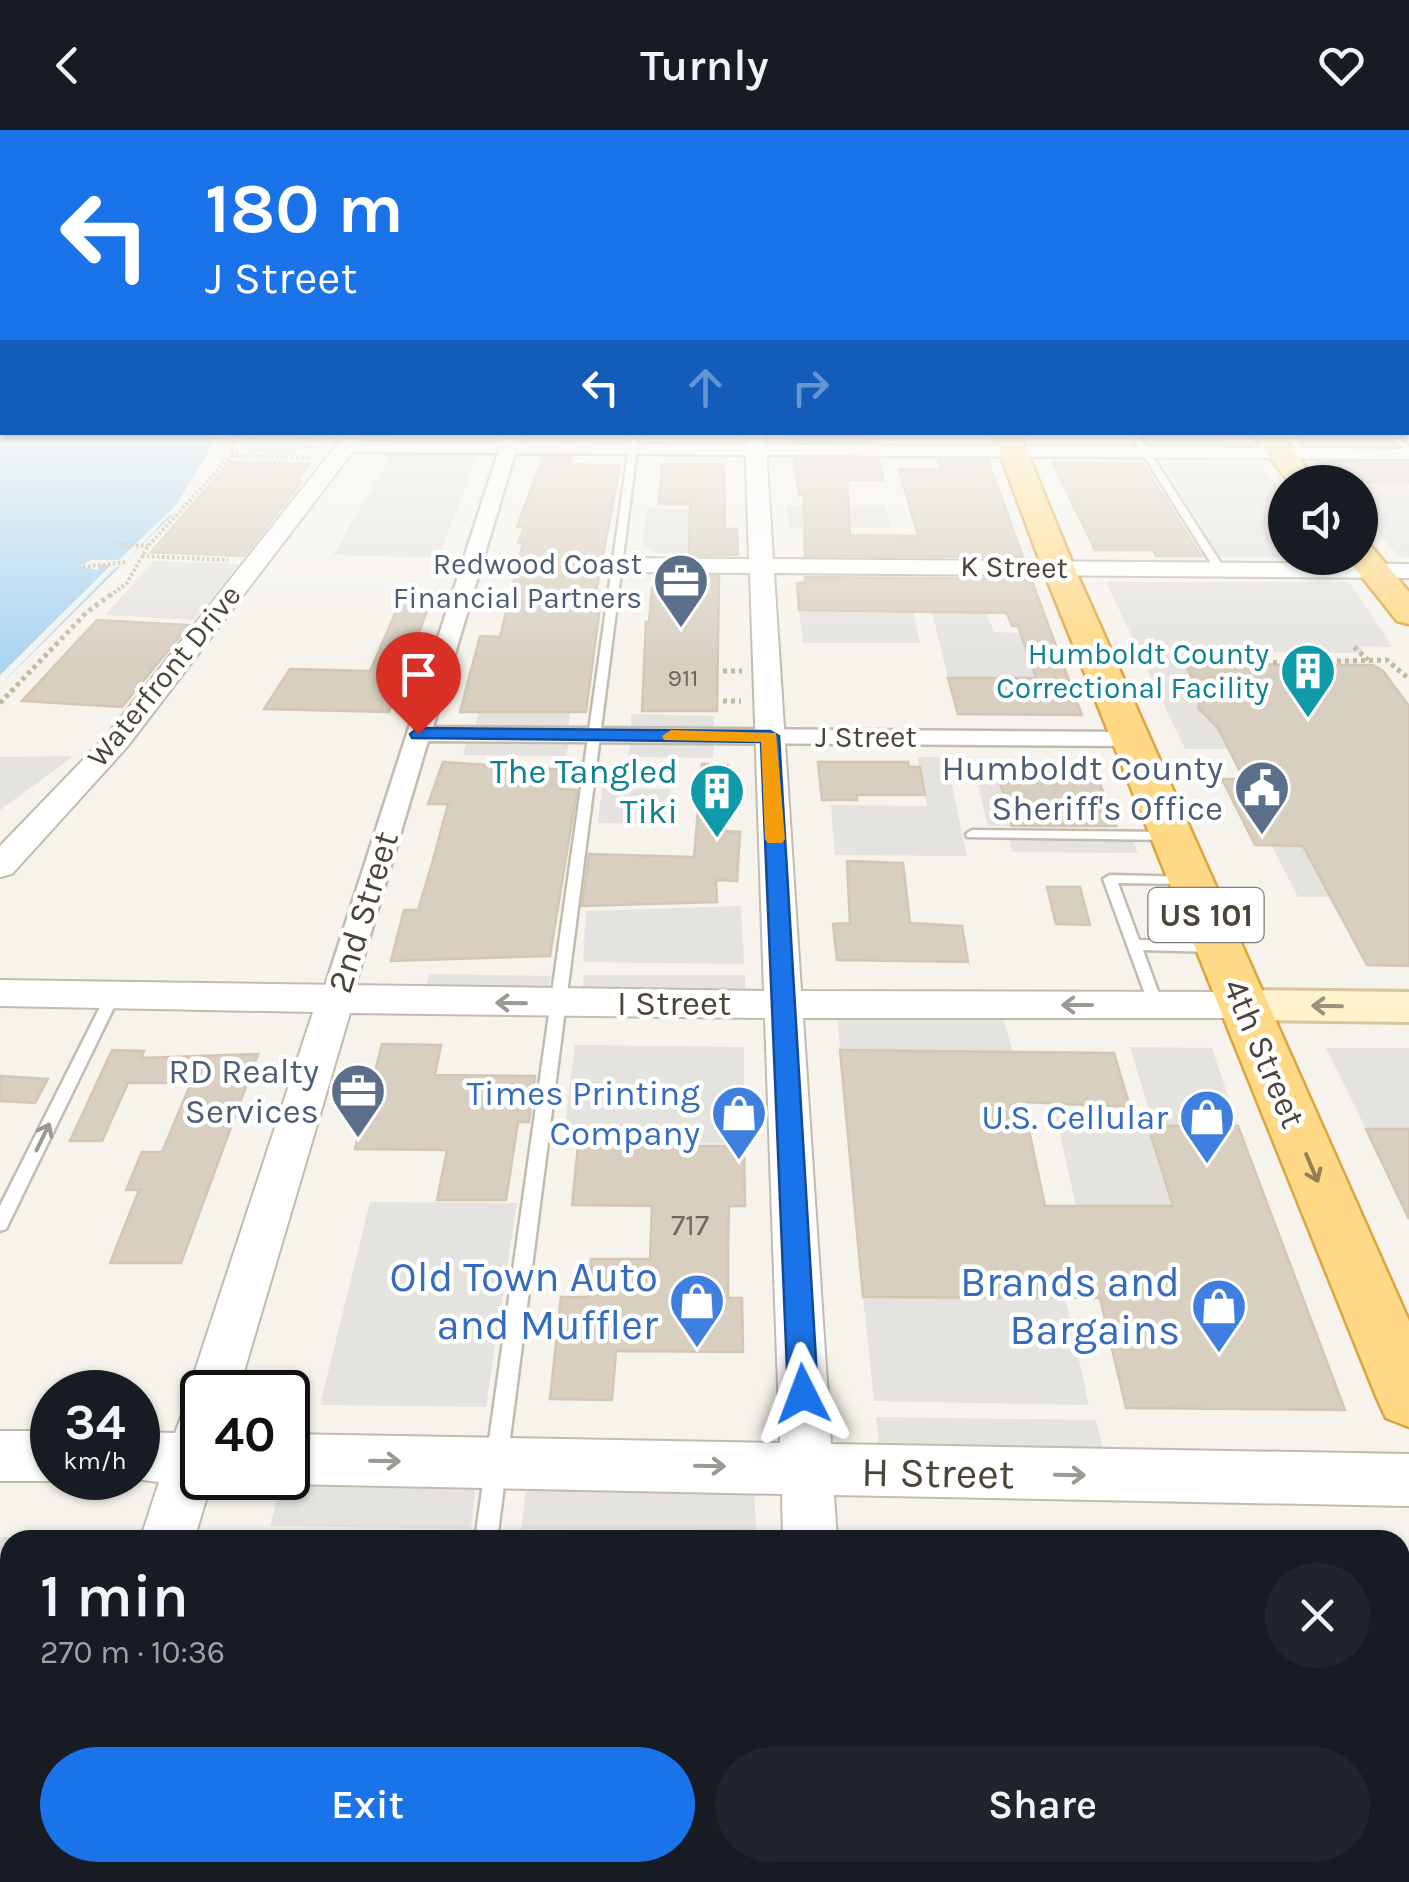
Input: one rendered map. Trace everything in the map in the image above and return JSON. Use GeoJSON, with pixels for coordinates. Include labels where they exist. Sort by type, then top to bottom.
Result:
{"type":"FeatureCollection","features":[{"type":"Feature","properties":{"kind":"highway","name":"4th Street"},"geometry":{"type":"LineString","coordinates":[[1033,503],[1409,1396]]}},
{"type":"Feature","properties":{"kind":"highway"},"geometry":{"type":"LineString","coordinates":[[1378,575],[1409,614]]}},
{"type":"Feature","properties":{"kind":"main road","name":"I Street"},"geometry":{"type":"LineString","coordinates":[[1244,1006],[1409,1008]]}},
{"type":"Feature","properties":{"kind":"street","name":"Waterfront Drive"},"geometry":{"type":"LineString","coordinates":[[0,866],[117,741],[304,503]]}},
{"type":"Feature","properties":{"kind":"street","name":"2nd Street"},"geometry":{"type":"LineString","coordinates":[[220,1370],[490,503]]}},
{"type":"Feature","properties":{"kind":"street"},"geometry":{"type":"LineString","coordinates":[[758,503],[809,1530]]}},
{"type":"Feature","properties":{"kind":"street","name":"K Street"},"geometry":{"type":"LineString","coordinates":[[1378,563],[1409,570]]}},
{"type":"Feature","properties":{"kind":"street","name":"K Street"},"geometry":{"type":"LineString","coordinates":[[618,564],[1268,566]]}},
{"type":"Feature","properties":{"kind":"street","name":"J Street"},"geometry":{"type":"LineString","coordinates":[[418,734],[1134,739]]}},
{"type":"Feature","properties":{"kind":"street","name":"I Street"},"geometry":{"type":"LineString","coordinates":[[0,992],[559,1004],[1244,1006]]}},
{"type":"Feature","properties":{"kind":"street"},"geometry":{"type":"LineString","coordinates":[[0,1456],[30,1456]]}},
{"type":"Feature","properties":{"kind":"street","name":"H Street"},"geometry":{"type":"LineString","coordinates":[[310,1460],[1409,1480]]}},
{"type":"Feature","properties":{"kind":"street"},"geometry":{"type":"LineString","coordinates":[[170,1530],[181,1500]]}},
{"type":"Feature","properties":{"kind":"lane"},"geometry":{"type":"LineString","coordinates":[[487,1530],[626,503]]}},
{"type":"Feature","properties":{"kind":"lane"},"geometry":{"type":"LineString","coordinates":[[1177,503],[1219,568]]}},
{"type":"Feature","properties":{"kind":"lane"},"geometry":{"type":"LineString","coordinates":[[972,834],[1173,836]]}},
{"type":"Feature","properties":{"kind":"lane"},"geometry":{"type":"LineString","coordinates":[[1156,1005],[1110,879],[1192,880]]}},
{"type":"Feature","properties":{"kind":"lane"},"geometry":{"type":"LineString","coordinates":[[1134,946],[1220,947]]}},
{"type":"Feature","properties":{"kind":"lane"},"geometry":{"type":"LineString","coordinates":[[0,1224],[112,994]]}},
{"type":"Feature","properties":{"kind":"path"},"geometry":{"type":"LineString","coordinates":[[0,702],[87,612],[127,582],[148,546],[188,503]]}},
{"type":"Feature","properties":{"kind":"path"},"geometry":{"type":"LineString","coordinates":[[116,544],[148,546]]}},
{"type":"Feature","properties":{"kind":"path"},"geometry":{"type":"LineString","coordinates":[[142,556],[244,561]]}},
{"type":"Feature","properties":{"kind":"path"},"geometry":{"type":"LineString","coordinates":[[82,568],[128,562]]}},
{"type":"Feature","properties":{"kind":"path"},"geometry":{"type":"LineString","coordinates":[[1257,663],[1370,664],[1354,647]]}},
{"type":"Feature","properties":{"kind":"path"},"geometry":{"type":"LineString","coordinates":[[1368,660],[1387,660],[1409,679]]}},
{"type":"Feature","properties":{"kind":"path"},"geometry":{"type":"LineString","coordinates":[[723,701],[745,701]]}},
{"type":"Feature","properties":{"kind":"shaded area"},"geometry":{"type":"Polygon","coordinates":[[[363,503],[459,503],[438,558],[333,555],[363,503]]]}},
{"type":"Feature","properties":{"kind":"shaded area"},"geometry":{"type":"Polygon","coordinates":[[[1187,503],[1268,503],[1268,558],[1220,557],[1187,503]]]}},
{"type":"Feature","properties":{"kind":"shaded area"},"geometry":{"type":"Polygon","coordinates":[[[1378,503],[1409,503],[1409,557],[1399,557],[1378,532],[1378,503]]]}},
{"type":"Feature","properties":{"kind":"shaded area"},"geometry":{"type":"Polygon","coordinates":[[[886,505],[891,528],[790,528],[786,506],[886,505]]]}},
{"type":"Feature","properties":{"kind":"shaded area"},"geometry":{"type":"Polygon","coordinates":[[[647,508],[723,510],[723,529],[689,529],[689,554],[654,553],[642,545],[647,508]]]}},
{"type":"Feature","properties":{"kind":"shaded area"},"geometry":{"type":"Polygon","coordinates":[[[154,561],[239,564],[194,620],[105,615],[154,561]]]}},
{"type":"Feature","properties":{"kind":"shaded area"},"geometry":{"type":"Polygon","coordinates":[[[1106,582],[1349,582],[1393,647],[1360,646],[1363,653],[1268,652],[1183,660],[1204,702],[1198,708],[1203,717],[1215,723],[1228,749],[1185,749],[1106,582]]]}},
{"type":"Feature","properties":{"kind":"shaded area"},"geometry":{"type":"Polygon","coordinates":[[[907,584],[920,643],[803,643],[799,610],[887,610],[907,584]]]}},
{"type":"Feature","properties":{"kind":"shaded area"},"geometry":{"type":"Polygon","coordinates":[[[932,612],[986,613],[994,632],[1021,633],[1055,643],[1069,678],[948,678],[932,612]]]}},
{"type":"Feature","properties":{"kind":"shaded area"},"geometry":{"type":"Polygon","coordinates":[[[479,712],[570,712],[569,726],[475,725],[479,712]]]}},
{"type":"Feature","properties":{"kind":"shaded area"},"geometry":{"type":"Polygon","coordinates":[[[631,714],[714,716],[714,728],[631,727],[631,714]]]}},
{"type":"Feature","properties":{"kind":"shaded area"},"geometry":{"type":"Polygon","coordinates":[[[466,742],[569,743],[566,756],[463,755],[466,742]]]}},
{"type":"Feature","properties":{"kind":"shaded area"},"geometry":{"type":"Polygon","coordinates":[[[630,744],[714,744],[713,758],[628,757],[630,744]]]}},
{"type":"Feature","properties":{"kind":"shaded area"},"geometry":{"type":"Polygon","coordinates":[[[74,756],[0,810],[0,757],[74,756]]]}},
{"type":"Feature","properties":{"kind":"shaded area"},"geometry":{"type":"Polygon","coordinates":[[[917,757],[946,757],[967,856],[835,855],[831,805],[927,806],[917,757]]]}},
{"type":"Feature","properties":{"kind":"shaded area"},"geometry":{"type":"Polygon","coordinates":[[[974,768],[996,768],[1012,826],[988,826],[974,768]]]}},
{"type":"Feature","properties":{"kind":"shaded area"},"geometry":{"type":"Polygon","coordinates":[[[602,788],[671,789],[669,824],[598,823],[602,788]]]}},
{"type":"Feature","properties":{"kind":"shaded area"},"geometry":{"type":"Polygon","coordinates":[[[1009,838],[1133,839],[1138,853],[1012,852],[1009,838]]]}},
{"type":"Feature","properties":{"kind":"shaded area"},"geometry":{"type":"Polygon","coordinates":[[[1272,846],[1303,846],[1331,897],[1298,897],[1272,846]]]}},
{"type":"Feature","properties":{"kind":"shaded area"},"geometry":{"type":"Polygon","coordinates":[[[741,906],[744,964],[583,962],[586,911],[741,906]]]}},
{"type":"Feature","properties":{"kind":"shaded area"},"geometry":{"type":"Polygon","coordinates":[[[429,974],[551,976],[547,995],[424,992],[429,974]]]}},
{"type":"Feature","properties":{"kind":"shaded area"},"geometry":{"type":"Polygon","coordinates":[[[584,975],[745,975],[745,996],[582,995],[584,975]]]}},
{"type":"Feature","properties":{"kind":"shaded area"},"geometry":{"type":"Polygon","coordinates":[[[837,1011],[1001,1012],[1013,1052],[840,1050],[837,1011]]]}},
{"type":"Feature","properties":{"kind":"shaded area"},"geometry":{"type":"Polygon","coordinates":[[[575,1045],[744,1047],[744,1144],[563,1141],[575,1045]]]}},
{"type":"Feature","properties":{"kind":"shaded area"},"geometry":{"type":"Polygon","coordinates":[[[1130,1047],[1212,1048],[1238,1126],[1154,1126],[1130,1047]]]}},
{"type":"Feature","properties":{"kind":"shaded area"},"geometry":{"type":"Polygon","coordinates":[[[1326,1048],[1409,1048],[1409,1129],[1366,1129],[1326,1048]]]}},
{"type":"Feature","properties":{"kind":"shaded area"},"geometry":{"type":"Polygon","coordinates":[[[1056,1116],[1144,1116],[1173,1206],[1076,1206],[1056,1116]]]}},
{"type":"Feature","properties":{"kind":"shaded area"},"geometry":{"type":"Polygon","coordinates":[[[370,1202],[517,1203],[486,1407],[320,1405],[370,1202]]]}},
{"type":"Feature","properties":{"kind":"shaded area"},"geometry":{"type":"Polygon","coordinates":[[[863,1297],[1065,1298],[1089,1405],[874,1401],[863,1297]]]}},
{"type":"Feature","properties":{"kind":"shaded area"},"geometry":{"type":"Polygon","coordinates":[[[876,1417],[1096,1420],[1106,1460],[880,1459],[876,1417]]]}},
{"type":"Feature","properties":{"kind":"shaded area"},"geometry":{"type":"Polygon","coordinates":[[[310,1481],[476,1484],[471,1529],[270,1526],[277,1500],[310,1500],[310,1481]]]}},
{"type":"Feature","properties":{"kind":"shaded area"},"geometry":{"type":"Polygon","coordinates":[[[527,1483],[754,1483],[756,1530],[521,1529],[527,1483]]]}},
{"type":"Feature","properties":{"kind":"water"},"geometry":{"type":"Polygon","coordinates":[[[0,503],[185,503],[0,685],[0,503]]]}},
{"type":"Feature","properties":{"kind":"pier"},"geometry":{"type":"Polygon","coordinates":[[[186,503],[168,516],[128,559],[128,564],[116,567],[0,685],[0,675],[111,565],[101,565],[97,570],[80,566],[91,560],[119,560],[176,505],[186,503]]]}},
{"type":"Feature","properties":{"kind":"building"},"geometry":{"type":"Polygon","coordinates":[[[194,503],[285,503],[244,556],[151,552],[194,503]]]}},
{"type":"Feature","properties":{"kind":"building"},"geometry":{"type":"Polygon","coordinates":[[[526,503],[613,503],[596,592],[602,592],[586,712],[460,712],[480,636],[500,637],[523,543],[518,543],[524,527],[517,527],[526,503]]]}},
{"type":"Feature","properties":{"kind":"building"},"geometry":{"type":"Polygon","coordinates":[[[725,503],[725,529],[737,529],[738,555],[689,555],[690,504],[659,504],[725,503]]]}},
{"type":"Feature","properties":{"kind":"building"},"geometry":{"type":"Polygon","coordinates":[[[804,503],[848,503],[850,535],[918,536],[909,503],[1003,503],[1023,557],[805,556],[804,503]]]}},
{"type":"Feature","properties":{"kind":"building"},"geometry":{"type":"Polygon","coordinates":[[[1072,503],[1167,503],[1201,556],[1156,556],[1153,550],[1095,550],[1072,503]]]}},
{"type":"Feature","properties":{"kind":"building"},"geometry":{"type":"Polygon","coordinates":[[[688,576],[719,576],[717,711],[642,711],[646,622],[652,588],[688,586],[688,576]]]}},
{"type":"Feature","properties":{"kind":"building"},"geometry":{"type":"Polygon","coordinates":[[[805,577],[1031,579],[1082,715],[958,714],[948,678],[1036,678],[1018,626],[1012,626],[1007,613],[799,610],[797,583],[805,583],[805,577]]]}},
{"type":"Feature","properties":{"kind":"building"},"geometry":{"type":"Polygon","coordinates":[[[405,591],[434,592],[389,712],[264,709],[290,669],[370,671],[405,591]]]}},
{"type":"Feature","properties":{"kind":"building"},"geometry":{"type":"Polygon","coordinates":[[[97,620],[189,625],[122,707],[22,701],[97,620]]]}},
{"type":"Feature","properties":{"kind":"building"},"geometry":{"type":"Polygon","coordinates":[[[1185,664],[1373,665],[1383,671],[1409,706],[1409,966],[1367,965],[1303,846],[1255,845],[1222,779],[1244,779],[1218,728],[1198,708],[1201,695],[1185,664]]]}},
{"type":"Feature","properties":{"kind":"building"},"geometry":{"type":"Polygon","coordinates":[[[443,762],[567,770],[561,789],[577,790],[550,956],[391,961],[404,910],[418,910],[448,804],[428,804],[443,762]]]}},
{"type":"Feature","properties":{"kind":"building"},"geometry":{"type":"Polygon","coordinates":[[[818,762],[908,762],[909,767],[920,767],[925,795],[857,795],[857,800],[822,800],[818,762]]]}},
{"type":"Feature","properties":{"kind":"building"},"geometry":{"type":"Polygon","coordinates":[[[702,764],[728,765],[725,831],[740,832],[737,881],[716,880],[717,902],[582,906],[589,854],[694,857],[702,764]]]}},
{"type":"Feature","properties":{"kind":"building"},"geometry":{"type":"Polygon","coordinates":[[[996,768],[1094,768],[1116,826],[1012,826],[996,768]]]}},
{"type":"Feature","properties":{"kind":"building"},"geometry":{"type":"Polygon","coordinates":[[[847,861],[903,863],[910,923],[962,926],[968,962],[837,960],[833,924],[850,923],[847,861]]]}},
{"type":"Feature","properties":{"kind":"building"},"geometry":{"type":"Polygon","coordinates":[[[1047,887],[1080,887],[1090,925],[1056,924],[1047,887]]]}},
{"type":"Feature","properties":{"kind":"building"},"geometry":{"type":"Polygon","coordinates":[[[382,1044],[441,1045],[435,1075],[535,1076],[529,1122],[518,1122],[506,1200],[437,1200],[447,1150],[355,1149],[382,1044]]]}},
{"type":"Feature","properties":{"kind":"building"},"geometry":{"type":"Polygon","coordinates":[[[112,1050],[144,1051],[141,1058],[258,1054],[181,1263],[110,1263],[139,1190],[126,1190],[142,1152],[162,1152],[191,1083],[128,1083],[102,1141],[70,1141],[112,1050]]]}},
{"type":"Feature","properties":{"kind":"building"},"geometry":{"type":"Polygon","coordinates":[[[840,1050],[1114,1053],[1130,1107],[1023,1102],[1045,1206],[1173,1206],[1148,1126],[1238,1126],[1345,1410],[1126,1408],[1100,1298],[863,1297],[840,1050]]]}},
{"type":"Feature","properties":{"kind":"building"},"geometry":{"type":"Polygon","coordinates":[[[0,1076],[48,1079],[35,1103],[0,1101],[0,1076]]]}},
{"type":"Feature","properties":{"kind":"building"},"geometry":{"type":"Polygon","coordinates":[[[1366,1129],[1409,1129],[1409,1219],[1366,1129]]]}},
{"type":"Feature","properties":{"kind":"building"},"geometry":{"type":"Polygon","coordinates":[[[578,1146],[744,1146],[745,1206],[729,1206],[728,1245],[728,1298],[742,1298],[743,1352],[616,1351],[612,1400],[550,1399],[561,1297],[588,1297],[591,1259],[650,1259],[652,1206],[572,1205],[578,1146]]]}},
{"type":"Feature","properties":{"kind":"slow traffic"},"geometry":{"type":"LineString","coordinates":[[671,736],[770,736],[775,839]]}},
{"type":"Feature","properties":{"kind":"place","name":"Redwood Coast Financial Partners"},"geometry":{"type":"Point","coordinates":[681,630]}},
{"type":"Feature","properties":{"kind":"place","name":"Humboldt County Correctional Facility"},"geometry":{"type":"Point","coordinates":[1308,720]}},
{"type":"Feature","properties":{"kind":"place","name":"Humboldt County Sheriff's Office"},"geometry":{"type":"Point","coordinates":[1262,837]}},
{"type":"Feature","properties":{"kind":"place","name":"The Tangled Tiki"},"geometry":{"type":"Point","coordinates":[717,840]}},
{"type":"Feature","properties":{"kind":"place","name":"RD Realty Services"},"geometry":{"type":"Point","coordinates":[358,1140]}},
{"type":"Feature","properties":{"kind":"place","name":"Times Printing Company"},"geometry":{"type":"Point","coordinates":[739,1162]}},
{"type":"Feature","properties":{"kind":"place","name":"U.S. Cellular"},"geometry":{"type":"Point","coordinates":[1207,1166]}},
{"type":"Feature","properties":{"kind":"place","name":"Old Town Auto and Muffler"},"geometry":{"type":"Point","coordinates":[697,1350]}},
{"type":"Feature","properties":{"kind":"place","name":"Brands and Bargains"},"geometry":{"type":"Point","coordinates":[1219,1355]}},
{"type":"Feature","properties":{"kind":"route"},"geometry":{"type":"LineString","coordinates":[[418,734],[770,736],[803,1394]]}}]}
